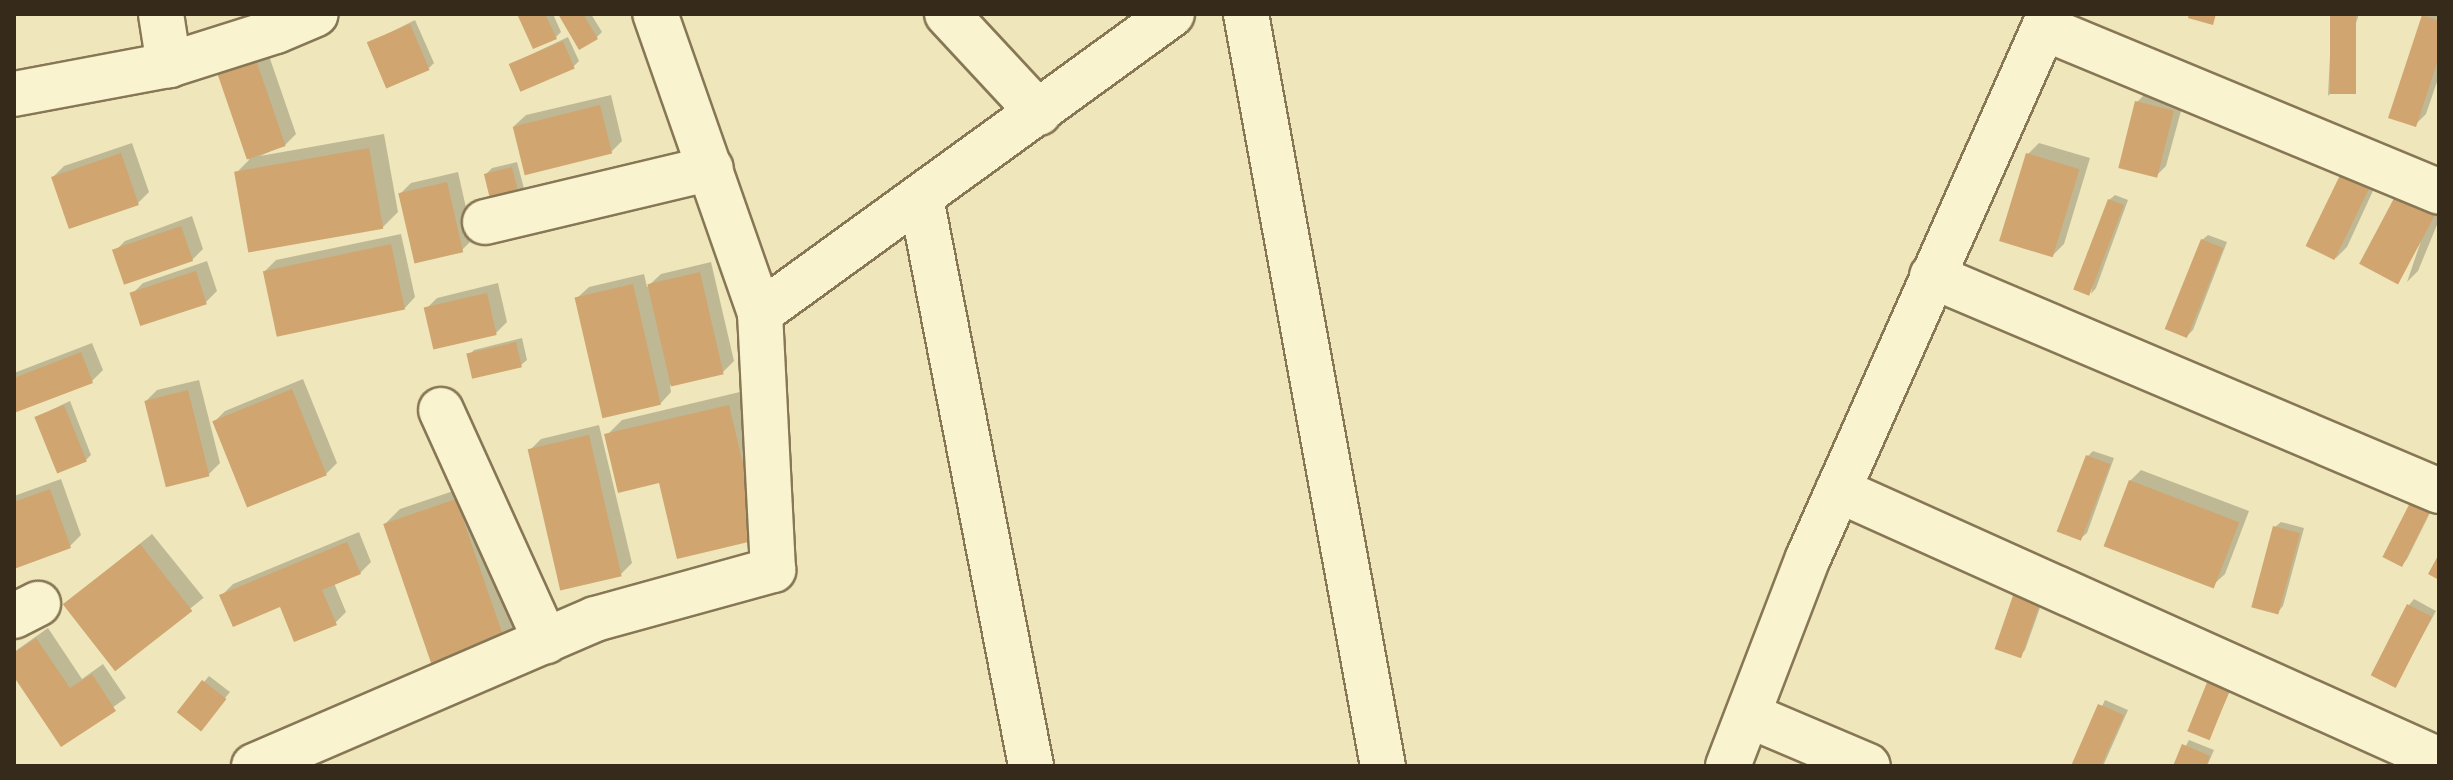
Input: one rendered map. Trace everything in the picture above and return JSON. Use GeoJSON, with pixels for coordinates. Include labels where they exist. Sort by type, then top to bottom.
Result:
{"type":"FeatureCollection","features":[{"type":"Feature","properties":{"kind":"street"},"geometry":{"type":"LineString","coordinates":[[161,14],[169,65]]}},
{"type":"Feature","properties":{"kind":"street"},"geometry":{"type":"LineString","coordinates":[[14,94],[169,65],[276,31],[316,14]]}},
{"type":"Feature","properties":{"kind":"street"},"geometry":{"type":"LineString","coordinates":[[254,766],[595,619],[773,570],[760,313],[655,14]]}},
{"type":"Feature","properties":{"kind":"street"},"geometry":{"type":"LineString","coordinates":[[947,14],[1039,113]]}},
{"type":"Feature","properties":{"kind":"street"},"geometry":{"type":"LineString","coordinates":[[760,313],[1172,14]]}},
{"type":"Feature","properties":{"kind":"street"},"geometry":{"type":"LineString","coordinates":[[1246,14],[1383,766]]}},
{"type":"Feature","properties":{"kind":"street"},"geometry":{"type":"LineString","coordinates":[[1728,766],[1838,490],[2047,21],[2439,192]]}},
{"type":"Feature","properties":{"kind":"street"},"geometry":{"type":"LineString","coordinates":[[485,222],[711,168]]}},
{"type":"Feature","properties":{"kind":"street"},"geometry":{"type":"LineString","coordinates":[[921,198],[1031,766]]}},
{"type":"Feature","properties":{"kind":"street"},"geometry":{"type":"LineString","coordinates":[[1932,276],[2439,491]]}},
{"type":"Feature","properties":{"kind":"street"},"geometry":{"type":"LineString","coordinates":[[441,410],[546,641]]}},
{"type":"Feature","properties":{"kind":"street"},"geometry":{"type":"LineString","coordinates":[[1838,490],[2439,760]]}},
{"type":"Feature","properties":{"kind":"street"},"geometry":{"type":"LineString","coordinates":[[1748,715],[1868,766]]}},
{"type":"Feature","properties":{"kind":"building"},"geometry":{"type":"Polygon","coordinates":[[[517,14],[545,14],[557,39],[533,49],[517,14]]]}},
{"type":"Feature","properties":{"kind":"building"},"geometry":{"type":"Polygon","coordinates":[[[558,14],[583,14],[598,39],[579,50],[558,14]]]}},
{"type":"Feature","properties":{"kind":"building"},"geometry":{"type":"Polygon","coordinates":[[[2189,14],[2216,14],[2213,25],[2188,18],[2189,14]]]}},
{"type":"Feature","properties":{"kind":"building"},"geometry":{"type":"Polygon","coordinates":[[[2330,14],[2356,14],[2356,94],[2330,94],[2330,14]]]}},
{"type":"Feature","properties":{"kind":"building"},"geometry":{"type":"Polygon","coordinates":[[[2422,15],[2439,21],[2439,57],[2416,127],[2388,118],[2422,15]]]}},
{"type":"Feature","properties":{"kind":"building"},"geometry":{"type":"Polygon","coordinates":[[[410,24],[430,70],[386,88],[367,42],[410,24]]]}},
{"type":"Feature","properties":{"kind":"building"},"geometry":{"type":"Polygon","coordinates":[[[563,41],[575,69],[520,92],[509,64],[563,41]]]}},
{"type":"Feature","properties":{"kind":"building"},"geometry":{"type":"Polygon","coordinates":[[[256,60],[286,146],[247,159],[217,73],[256,60]]]}},
{"type":"Feature","properties":{"kind":"building"},"geometry":{"type":"Polygon","coordinates":[[[2135,101],[2174,111],[2157,178],[2118,168],[2135,101]]]}},
{"type":"Feature","properties":{"kind":"building"},"geometry":{"type":"Polygon","coordinates":[[[600,105],[612,154],[525,175],[513,127],[600,105]]]}},
{"type":"Feature","properties":{"kind":"building"},"geometry":{"type":"Polygon","coordinates":[[[369,148],[383,229],[248,253],[234,172],[369,148]]]}},
{"type":"Feature","properties":{"kind":"building"},"geometry":{"type":"Polygon","coordinates":[[[121,153],[139,205],[69,229],[51,177],[121,153]]]}},
{"type":"Feature","properties":{"kind":"building"},"geometry":{"type":"Polygon","coordinates":[[[2026,153],[2080,169],[2053,257],[1999,241],[2026,153]]]}},
{"type":"Feature","properties":{"kind":"building"},"geometry":{"type":"Polygon","coordinates":[[[2345,165],[2374,179],[2334,260],[2306,246],[2345,165]]]}},
{"type":"Feature","properties":{"kind":"building"},"geometry":{"type":"Polygon","coordinates":[[[512,167],[521,204],[493,211],[484,174],[512,167]]]}},
{"type":"Feature","properties":{"kind":"building"},"geometry":{"type":"Polygon","coordinates":[[[447,182],[463,252],[414,263],[398,193],[447,182]]]}},
{"type":"Feature","properties":{"kind":"building"},"geometry":{"type":"Polygon","coordinates":[[[2400,187],[2439,208],[2398,284],[2359,264],[2400,187]]]}},
{"type":"Feature","properties":{"kind":"building"},"geometry":{"type":"Polygon","coordinates":[[[2108,199],[2124,205],[2089,296],[2073,290],[2108,199]]]}},
{"type":"Feature","properties":{"kind":"building"},"geometry":{"type":"Polygon","coordinates":[[[181,226],[193,261],[124,285],[112,250],[181,226]]]}},
{"type":"Feature","properties":{"kind":"building"},"geometry":{"type":"Polygon","coordinates":[[[2201,239],[2223,248],[2187,338],[2165,329],[2201,239]]]}},
{"type":"Feature","properties":{"kind":"building"},"geometry":{"type":"Polygon","coordinates":[[[391,244],[405,310],[277,337],[263,271],[391,244]]]}},
{"type":"Feature","properties":{"kind":"building"},"geometry":{"type":"Polygon","coordinates":[[[196,271],[207,304],[140,326],[129,293],[196,271]]]}},
{"type":"Feature","properties":{"kind":"building"},"geometry":{"type":"Polygon","coordinates":[[[700,272],[724,374],[671,386],[647,284],[700,272]]]}},
{"type":"Feature","properties":{"kind":"building"},"geometry":{"type":"Polygon","coordinates":[[[633,284],[661,405],[602,418],[575,297],[633,284]]]}},
{"type":"Feature","properties":{"kind":"building"},"geometry":{"type":"Polygon","coordinates":[[[487,293],[497,335],[433,350],[424,308],[487,293]]]}},
{"type":"Feature","properties":{"kind":"building"},"geometry":{"type":"Polygon","coordinates":[[[516,342],[522,367],[472,379],[466,353],[516,342]]]}},
{"type":"Feature","properties":{"kind":"building"},"geometry":{"type":"Polygon","coordinates":[[[81,352],[93,383],[14,413],[14,378],[81,352]]]}},
{"type":"Feature","properties":{"kind":"building"},"geometry":{"type":"Polygon","coordinates":[[[292,389],[327,475],[247,507],[212,421],[292,389]]]}},
{"type":"Feature","properties":{"kind":"building"},"geometry":{"type":"Polygon","coordinates":[[[188,390],[210,476],[166,487],[144,401],[188,390]]]}},
{"type":"Feature","properties":{"kind":"building"},"geometry":{"type":"Polygon","coordinates":[[[64,405],[87,462],[57,474],[34,417],[64,405]]]}},
{"type":"Feature","properties":{"kind":"building"},"geometry":{"type":"Polygon","coordinates":[[[729,405],[761,539],[677,559],[659,483],[618,493],[604,434],[729,405]]]}},
{"type":"Feature","properties":{"kind":"building"},"geometry":{"type":"Polygon","coordinates":[[[589,435],[622,576],[560,590],[528,449],[589,435]]]}},
{"type":"Feature","properties":{"kind":"building"},"geometry":{"type":"Polygon","coordinates":[[[2086,455],[2110,464],[2081,541],[2057,532],[2086,455]]]}},
{"type":"Feature","properties":{"kind":"building"},"geometry":{"type":"Polygon","coordinates":[[[2129,480],[2239,522],[2214,589],[2104,546],[2129,480]]]}},
{"type":"Feature","properties":{"kind":"building"},"geometry":{"type":"Polygon","coordinates":[[[50,489],[71,548],[14,569],[14,502],[50,489]]]}},
{"type":"Feature","properties":{"kind":"building"},"geometry":{"type":"Polygon","coordinates":[[[2416,491],[2436,501],[2402,567],[2382,557],[2416,491]]]}},
{"type":"Feature","properties":{"kind":"building"},"geometry":{"type":"Polygon","coordinates":[[[456,499],[505,642],[432,667],[383,524],[456,499]]]}},
{"type":"Feature","properties":{"kind":"building"},"geometry":{"type":"Polygon","coordinates":[[[2273,526],[2300,533],[2278,614],[2251,607],[2273,526]]]}},
{"type":"Feature","properties":{"kind":"building"},"geometry":{"type":"Polygon","coordinates":[[[347,542],[361,574],[322,590],[337,625],[294,642],[280,607],[233,627],[219,595],[347,542]]]}},
{"type":"Feature","properties":{"kind":"building"},"geometry":{"type":"Polygon","coordinates":[[[140,544],[192,611],[115,671],[63,604],[140,544]]]}},
{"type":"Feature","properties":{"kind":"building"},"geometry":{"type":"Polygon","coordinates":[[[2439,554],[2439,580],[2428,574],[2439,554]]]}},
{"type":"Feature","properties":{"kind":"building"},"geometry":{"type":"Polygon","coordinates":[[[2018,581],[2044,590],[2021,658],[1995,649],[2018,581]]]}},
{"type":"Feature","properties":{"kind":"building"},"geometry":{"type":"Polygon","coordinates":[[[2407,604],[2432,617],[2396,688],[2371,675],[2407,604]]]}},
{"type":"Feature","properties":{"kind":"building"},"geometry":{"type":"Polygon","coordinates":[[[36,638],[70,688],[92,674],[116,711],[61,747],[14,677],[14,653],[36,638]]]}},
{"type":"Feature","properties":{"kind":"building"},"geometry":{"type":"Polygon","coordinates":[[[2212,670],[2234,679],[2210,740],[2187,731],[2212,670]]]}},
{"type":"Feature","properties":{"kind":"building"},"geometry":{"type":"Polygon","coordinates":[[[202,680],[226,699],[201,731],[177,712],[202,680]]]}},
{"type":"Feature","properties":{"kind":"building"},"geometry":{"type":"Polygon","coordinates":[[[2098,704],[2124,715],[2101,766],[2071,766],[2098,704]]]}},
{"type":"Feature","properties":{"kind":"building"},"geometry":{"type":"Polygon","coordinates":[[[2182,744],[2210,756],[2206,766],[2173,766],[2182,744]]]}}]}
